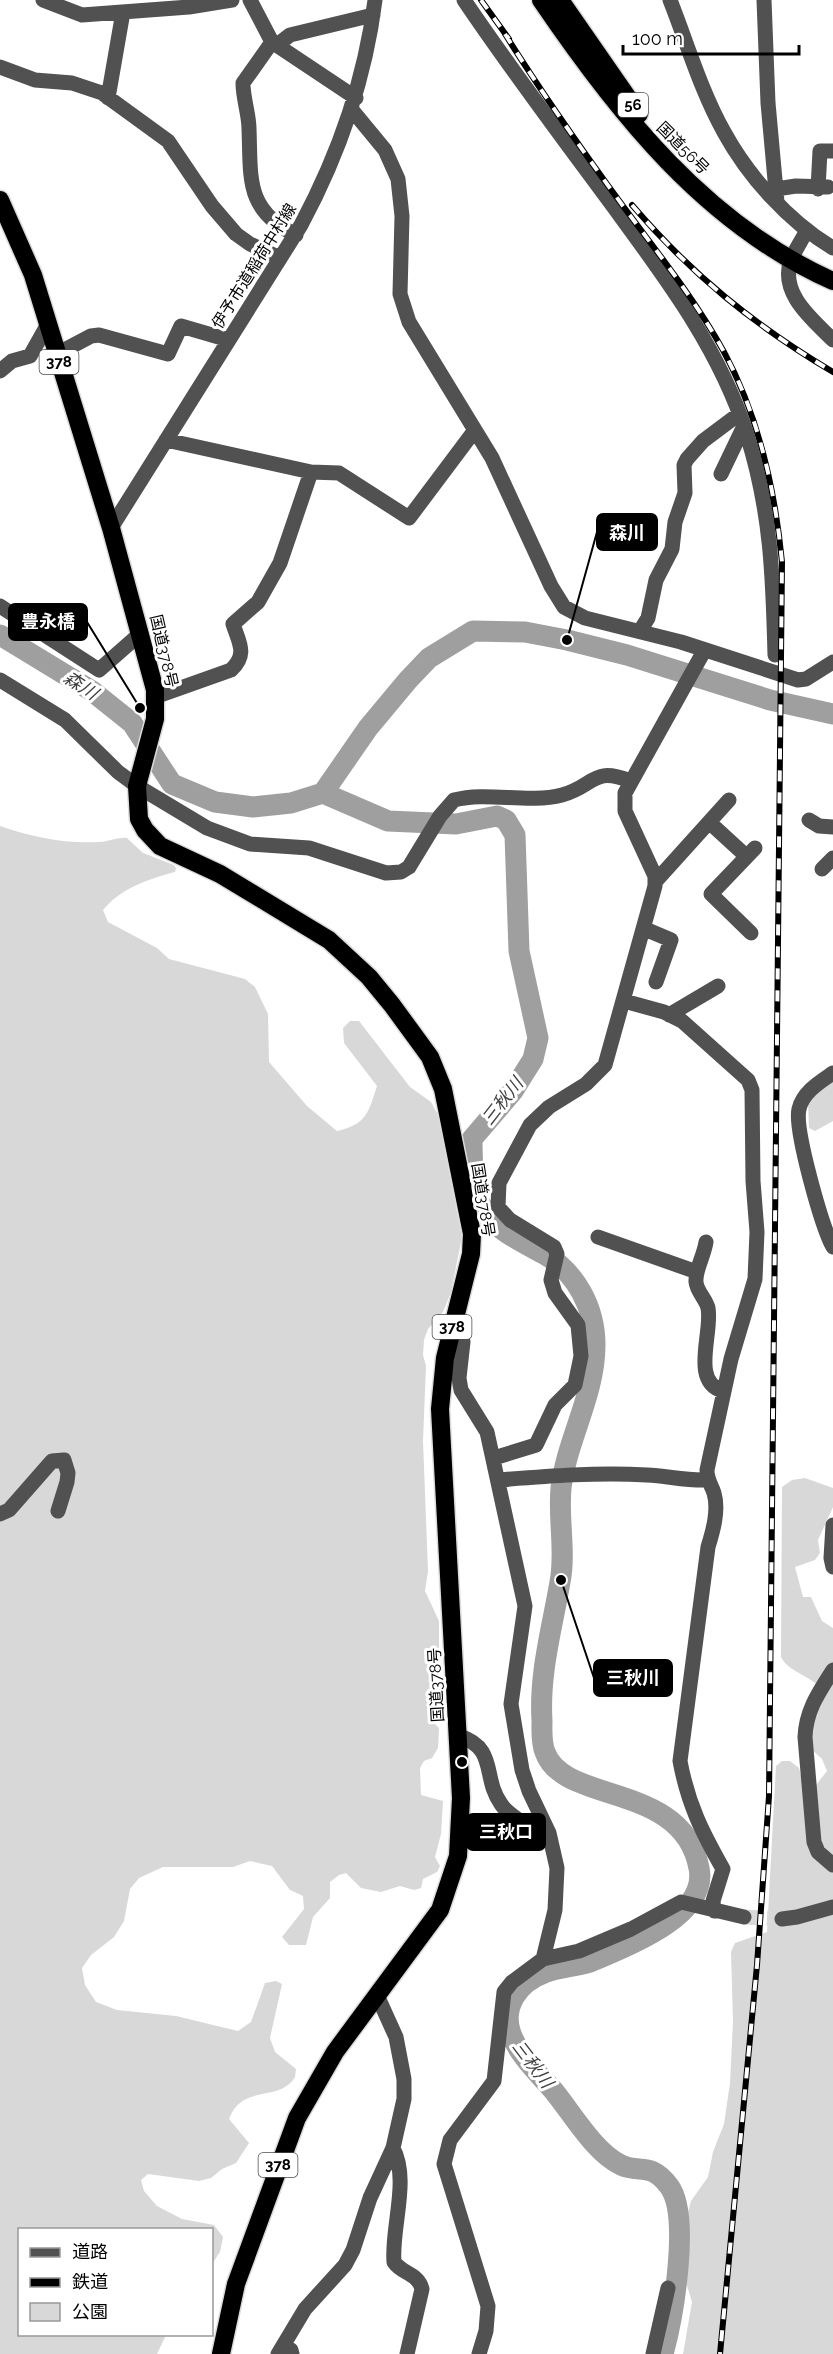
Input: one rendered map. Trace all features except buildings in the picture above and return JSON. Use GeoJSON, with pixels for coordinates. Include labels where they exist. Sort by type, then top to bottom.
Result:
{"type":"FeatureCollection","features":[{"type":"Feature","properties":{"kind":"highway","name":"国道56号"},"geometry":{"type":"LineString","coordinates":[[541,0],[626,117],[661,156],[714,205],[791,260],[833,281]]}},
{"type":"Feature","properties":{"kind":"highway","name":"国道56号"},"geometry":{"type":"LineString","coordinates":[[560,0],[635,108],[714,205]]}},
{"type":"Feature","properties":{"kind":"highway","name":"国道378号"},"geometry":{"type":"LineString","coordinates":[[0,200],[33,275],[141,633],[155,697],[155,719],[139,777],[139,819],[160,846],[215,871],[301,921],[344,952],[374,984],[430,1057],[448,1109],[472,1234],[471,1254],[450,1333],[440,1409],[459,1736],[462,1829],[451,1883],[435,1918],[335,2052],[297,2118],[236,2284],[221,2354]]}},
{"type":"Feature","properties":{"kind":"street"},"geometry":{"type":"LineString","coordinates":[[43,0],[82,15],[117,8],[189,7],[232,0]]}},
{"type":"Feature","properties":{"kind":"street"},"geometry":{"type":"LineString","coordinates":[[250,0],[274,43],[354,104],[385,150],[398,179],[401,208],[400,294],[403,308],[420,342],[502,477],[551,586],[564,607],[585,618],[640,631],[702,655],[798,680],[806,679],[833,662]]}},
{"type":"Feature","properties":{"kind":"street"},"geometry":{"type":"LineString","coordinates":[[464,0],[683,303],[718,362],[741,420],[769,522],[775,655]]}},
{"type":"Feature","properties":{"kind":"street"},"geometry":{"type":"LineString","coordinates":[[670,0],[723,131],[744,162],[807,230],[833,248]]}},
{"type":"Feature","properties":{"kind":"street"},"geometry":{"type":"LineString","coordinates":[[764,0],[768,104],[777,196]]}},
{"type":"Feature","properties":{"kind":"street"},"geometry":{"type":"LineString","coordinates":[[296,235],[279,227],[262,210],[252,189],[249,127],[243,83],[274,43],[290,35],[374,7]]}},
{"type":"Feature","properties":{"kind":"street","name":"伊予市道稲荷中村線"},"geometry":{"type":"LineString","coordinates":[[111,528],[296,235],[323,183],[354,104],[374,7]]}},
{"type":"Feature","properties":{"kind":"street"},"geometry":{"type":"LineString","coordinates":[[108,98],[117,8]]}},
{"type":"Feature","properties":{"kind":"street"},"geometry":{"type":"LineString","coordinates":[[0,67],[35,80],[82,85],[108,98],[168,141],[212,206],[236,234],[250,244],[280,258]]}},
{"type":"Feature","properties":{"kind":"street"},"geometry":{"type":"LineString","coordinates":[[777,196],[796,186],[823,188],[820,151],[833,152]]}},
{"type":"Feature","properties":{"kind":"street"},"geometry":{"type":"LineString","coordinates":[[807,230],[791,260],[788,273],[795,298],[833,340]]}},
{"type":"Feature","properties":{"kind":"street"},"geometry":{"type":"LineString","coordinates":[[0,371],[12,361],[30,356],[48,324]]}},
{"type":"Feature","properties":{"kind":"street"},"geometry":{"type":"LineString","coordinates":[[57,354],[91,336],[99,335],[168,354],[181,326],[229,340]]}},
{"type":"Feature","properties":{"kind":"street"},"geometry":{"type":"LineString","coordinates":[[721,474],[741,420]]}},
{"type":"Feature","properties":{"kind":"street"},"geometry":{"type":"LineString","coordinates":[[640,631],[648,618],[656,580],[672,549],[675,522],[685,493],[684,465],[703,441],[741,420]]}},
{"type":"Feature","properties":{"kind":"street"},"geometry":{"type":"LineString","coordinates":[[166,440],[311,472],[345,475],[409,518],[475,430]]}},
{"type":"Feature","properties":{"kind":"street"},"geometry":{"type":"LineString","coordinates":[[155,697],[231,670],[238,662],[243,649],[233,624],[258,602],[276,570],[311,472]]}},
{"type":"Feature","properties":{"kind":"street"},"geometry":{"type":"LineString","coordinates":[[0,606],[99,670],[141,633]]}},
{"type":"Feature","properties":{"kind":"street"},"geometry":{"type":"LineString","coordinates":[[494,1458],[536,1445],[555,1405],[575,1385],[581,1356],[578,1325],[555,1293],[551,1280],[557,1254],[554,1247],[510,1220],[498,1207],[499,1183],[530,1125],[549,1107],[586,1083],[605,1065],[624,1001],[631,966],[645,929],[655,882],[655,876],[625,812],[626,793],[630,781],[702,655]]}},
{"type":"Feature","properties":{"kind":"street"},"geometry":{"type":"LineString","coordinates":[[0,680],[65,720],[84,735],[118,772],[139,777],[207,828],[250,844],[309,848],[392,873],[409,867],[440,816],[454,800],[563,795],[603,774],[611,774],[630,781]]}},
{"type":"Feature","properties":{"kind":"street"},"geometry":{"type":"LineString","coordinates":[[655,882],[729,800]]}},
{"type":"Feature","properties":{"kind":"street"},"geometry":{"type":"LineString","coordinates":[[809,820],[819,826],[833,827]]}},
{"type":"Feature","properties":{"kind":"street"},"geometry":{"type":"LineString","coordinates":[[709,822],[750,851],[711,894],[751,933]]}},
{"type":"Feature","properties":{"kind":"street"},"geometry":{"type":"LineString","coordinates":[[645,929],[671,940],[656,982]]}},
{"type":"Feature","properties":{"kind":"street"},"geometry":{"type":"LineString","coordinates":[[669,1015],[717,986]]}},
{"type":"Feature","properties":{"kind":"street"},"geometry":{"type":"LineString","coordinates":[[624,1001],[682,1021],[748,1080],[752,1090],[753,1181],[757,1232],[755,1279],[723,1391],[707,1480],[714,1494],[713,1530],[708,1547],[680,1761],[685,1787],[698,1827],[723,1869],[713,1901],[714,1911]]}},
{"type":"Feature","properties":{"kind":"street"},"geometry":{"type":"LineString","coordinates":[[833,1072],[804,1097],[799,1108],[798,1121],[815,1192],[833,1247]]}},
{"type":"Feature","properties":{"kind":"street"},"geometry":{"type":"LineString","coordinates":[[598,1237],[697,1272]]}},
{"type":"Feature","properties":{"kind":"street"},"geometry":{"type":"LineString","coordinates":[[706,1242],[696,1283],[708,1307],[705,1340],[706,1378],[711,1386],[723,1391]]}},
{"type":"Feature","properties":{"kind":"street"},"geometry":{"type":"LineString","coordinates":[[450,1333],[463,1342],[459,1378],[461,1390],[481,1419],[494,1458],[525,1606],[512,1704],[516,1740],[529,1791],[551,1842],[557,1868],[556,1900],[543,1959]]}},
{"type":"Feature","properties":{"kind":"street"},"geometry":{"type":"LineString","coordinates":[[0,1514],[9,1510],[52,1461],[58,1458],[64,1460],[68,1473],[58,1511]]}},
{"type":"Feature","properties":{"kind":"street"},"geometry":{"type":"LineString","coordinates":[[499,1480],[574,1475],[649,1475],[683,1481],[707,1480]]}},
{"type":"Feature","properties":{"kind":"street"},"geometry":{"type":"LineString","coordinates":[[833,1525],[831,1558],[833,1567]]}},
{"type":"Feature","properties":{"kind":"street"},"geometry":{"type":"LineString","coordinates":[[833,1670],[811,1706],[806,1720],[805,1737],[814,1842],[818,1852],[833,1865]]}},
{"type":"Feature","properties":{"kind":"street"},"geometry":{"type":"LineString","coordinates":[[459,1736],[472,1740],[483,1752],[500,1803],[551,1842]]}},
{"type":"Feature","properties":{"kind":"street"},"geometry":{"type":"LineString","coordinates":[[479,2354],[486,2331],[488,2306],[444,2164],[450,2140],[494,2082],[504,1992],[512,1982],[543,1959],[579,1951],[631,1929],[681,1902],[744,1917]]}},
{"type":"Feature","properties":{"kind":"street"},"geometry":{"type":"LineString","coordinates":[[782,1919],[833,1907]]}},
{"type":"Feature","properties":{"kind":"street"},"geometry":{"type":"LineString","coordinates":[[287,2353],[292,2328],[320,2290],[345,2265],[370,2198],[393,2148],[404,2099],[404,2079],[396,2037],[377,1995]]}},
{"type":"Feature","properties":{"kind":"street"},"geometry":{"type":"LineString","coordinates":[[393,2148],[398,2157],[399,2207],[394,2262],[398,2267],[416,2277],[422,2289],[407,2354]]}},
{"type":"Feature","properties":{"kind":"street"},"geometry":{"type":"LineString","coordinates":[[653,2354],[668,2288]]}},
{"type":"Feature","properties":{"kind":"green space"},"geometry":{"type":"Polygon","coordinates":[[[0,826],[61,841],[99,842],[127,838],[143,853],[174,865],[175,872],[135,886],[118,896],[103,910],[108,922],[157,948],[169,959],[245,979],[255,987],[268,1014],[269,1062],[307,1106],[337,1131],[355,1125],[365,1116],[377,1086],[344,1043],[343,1028],[350,1021],[359,1021],[410,1087],[431,1102],[438,1115],[462,1237],[451,1292],[443,1312],[428,1329],[424,1340],[423,1355],[426,1366],[423,1441],[428,1571],[425,1591],[439,1621],[439,1703],[430,1714],[433,1722],[439,1728],[438,1748],[432,1758],[424,1761],[420,1768],[421,1795],[443,1801],[441,1834],[435,1857],[440,1866],[437,1872],[423,1879],[421,1888],[414,1890],[400,1886],[381,1892],[361,1888],[346,1873],[339,1875],[330,1882],[330,1898],[313,1917],[306,1945],[289,1945],[282,1937],[304,1909],[303,1896],[290,1890],[272,1866],[250,1861],[233,1867],[163,1867],[139,1878],[130,1889],[124,1921],[114,1937],[91,1955],[82,1968],[85,1985],[96,2002],[117,2010],[176,2016],[238,2031],[251,2022],[265,1983],[276,1981],[282,1984],[270,2038],[275,2052],[296,2069],[295,2077],[288,2085],[252,2097],[235,2108],[229,2119],[249,2143],[236,2163],[222,2169],[211,2178],[199,2181],[148,2174],[141,2180],[144,2191],[157,2206],[182,2219],[214,2225],[223,2237],[220,2252],[213,2262],[213,2228],[18,2228],[18,2336],[166,2336],[157,2354],[0,2354],[0,826]]]}},
{"type":"Feature","properties":{"kind":"green space"},"geometry":{"type":"Polygon","coordinates":[[[833,1078],[833,1121],[815,1131],[809,1128],[808,1101],[833,1078]]]}},
{"type":"Feature","properties":{"kind":"green space"},"geometry":{"type":"Polygon","coordinates":[[[805,1478],[833,1488],[833,1507],[818,1540],[820,1553],[815,1560],[795,1567],[803,1597],[811,1597],[822,1621],[833,1628],[833,2354],[683,2354],[692,2302],[686,2282],[686,2221],[691,2201],[708,2177],[713,2152],[724,2124],[730,2083],[733,2021],[731,1952],[735,1943],[767,1932],[776,1766],[782,1761],[790,1761],[799,1768],[801,1776],[816,1785],[827,1771],[822,1759],[813,1751],[811,1723],[825,1693],[785,1663],[781,1657],[782,1487],[792,1480],[805,1478]]]}},
{"type":"Feature","properties":{"kind":"waterway","name":"森川"},"geometry":{"type":"LineString","coordinates":[[0,635],[92,691],[132,723],[172,784],[215,802],[253,807],[291,803],[323,793],[368,728],[408,680],[429,658],[473,631],[525,632],[567,640],[627,655],[770,700],[833,714]]}},
{"type":"Feature","properties":{"kind":"waterway","name":"三秋川"},"geometry":{"type":"LineString","coordinates":[[323,793],[388,821],[456,824],[497,816],[506,820],[515,835],[519,951],[538,1038],[533,1059],[513,1091],[472,1139],[475,1187],[479,1201],[490,1219],[516,1239],[555,1262],[574,1281],[582,1292],[592,1318],[595,1345],[591,1382],[569,1452],[561,1488],[562,1571],[542,1686],[543,1744],[545,1752],[556,1769],[574,1780],[648,1807],[671,1821],[689,1840],[699,1868],[699,1885],[691,1901],[678,1915],[643,1938],[590,1962],[550,1971],[535,1977],[514,1997],[508,2014],[514,2042],[593,2142],[621,2165],[656,2173],[669,2186],[679,2219],[679,2242],[675,2293],[663,2354]]}},
{"type":"Feature","properties":{"kind":"tunnel"},"geometry":{"type":"LineString","coordinates":[[744,1917],[782,1919]]}},
{"type":"Feature","properties":{"kind":"railway"},"geometry":{"type":"LineString","coordinates":[[481,0],[509,39]]}},
{"type":"Feature","properties":{"kind":"railway"},"geometry":{"type":"LineString","coordinates":[[505,34],[577,143],[689,296],[724,352],[747,402],[764,454],[775,508],[782,562],[769,1796],[757,1965],[720,2354]]}},
{"type":"Feature","properties":{"kind":"railway"},"geometry":{"type":"LineString","coordinates":[[632,205],[678,254],[725,297],[777,336],[833,372]]}},
{"type":"Feature","properties":{"kind":"place","name":"森川"},"geometry":{"type":"Point","coordinates":[567,640]}},
{"type":"Feature","properties":{"kind":"place","name":"豊永橋"},"geometry":{"type":"Point","coordinates":[140,708]}},
{"type":"Feature","properties":{"kind":"place","name":"三秋川"},"geometry":{"type":"Point","coordinates":[561,1580]}},
{"type":"Feature","properties":{"kind":"place","name":"三秋口"},"geometry":{"type":"Point","coordinates":[462,1762]}}]}
